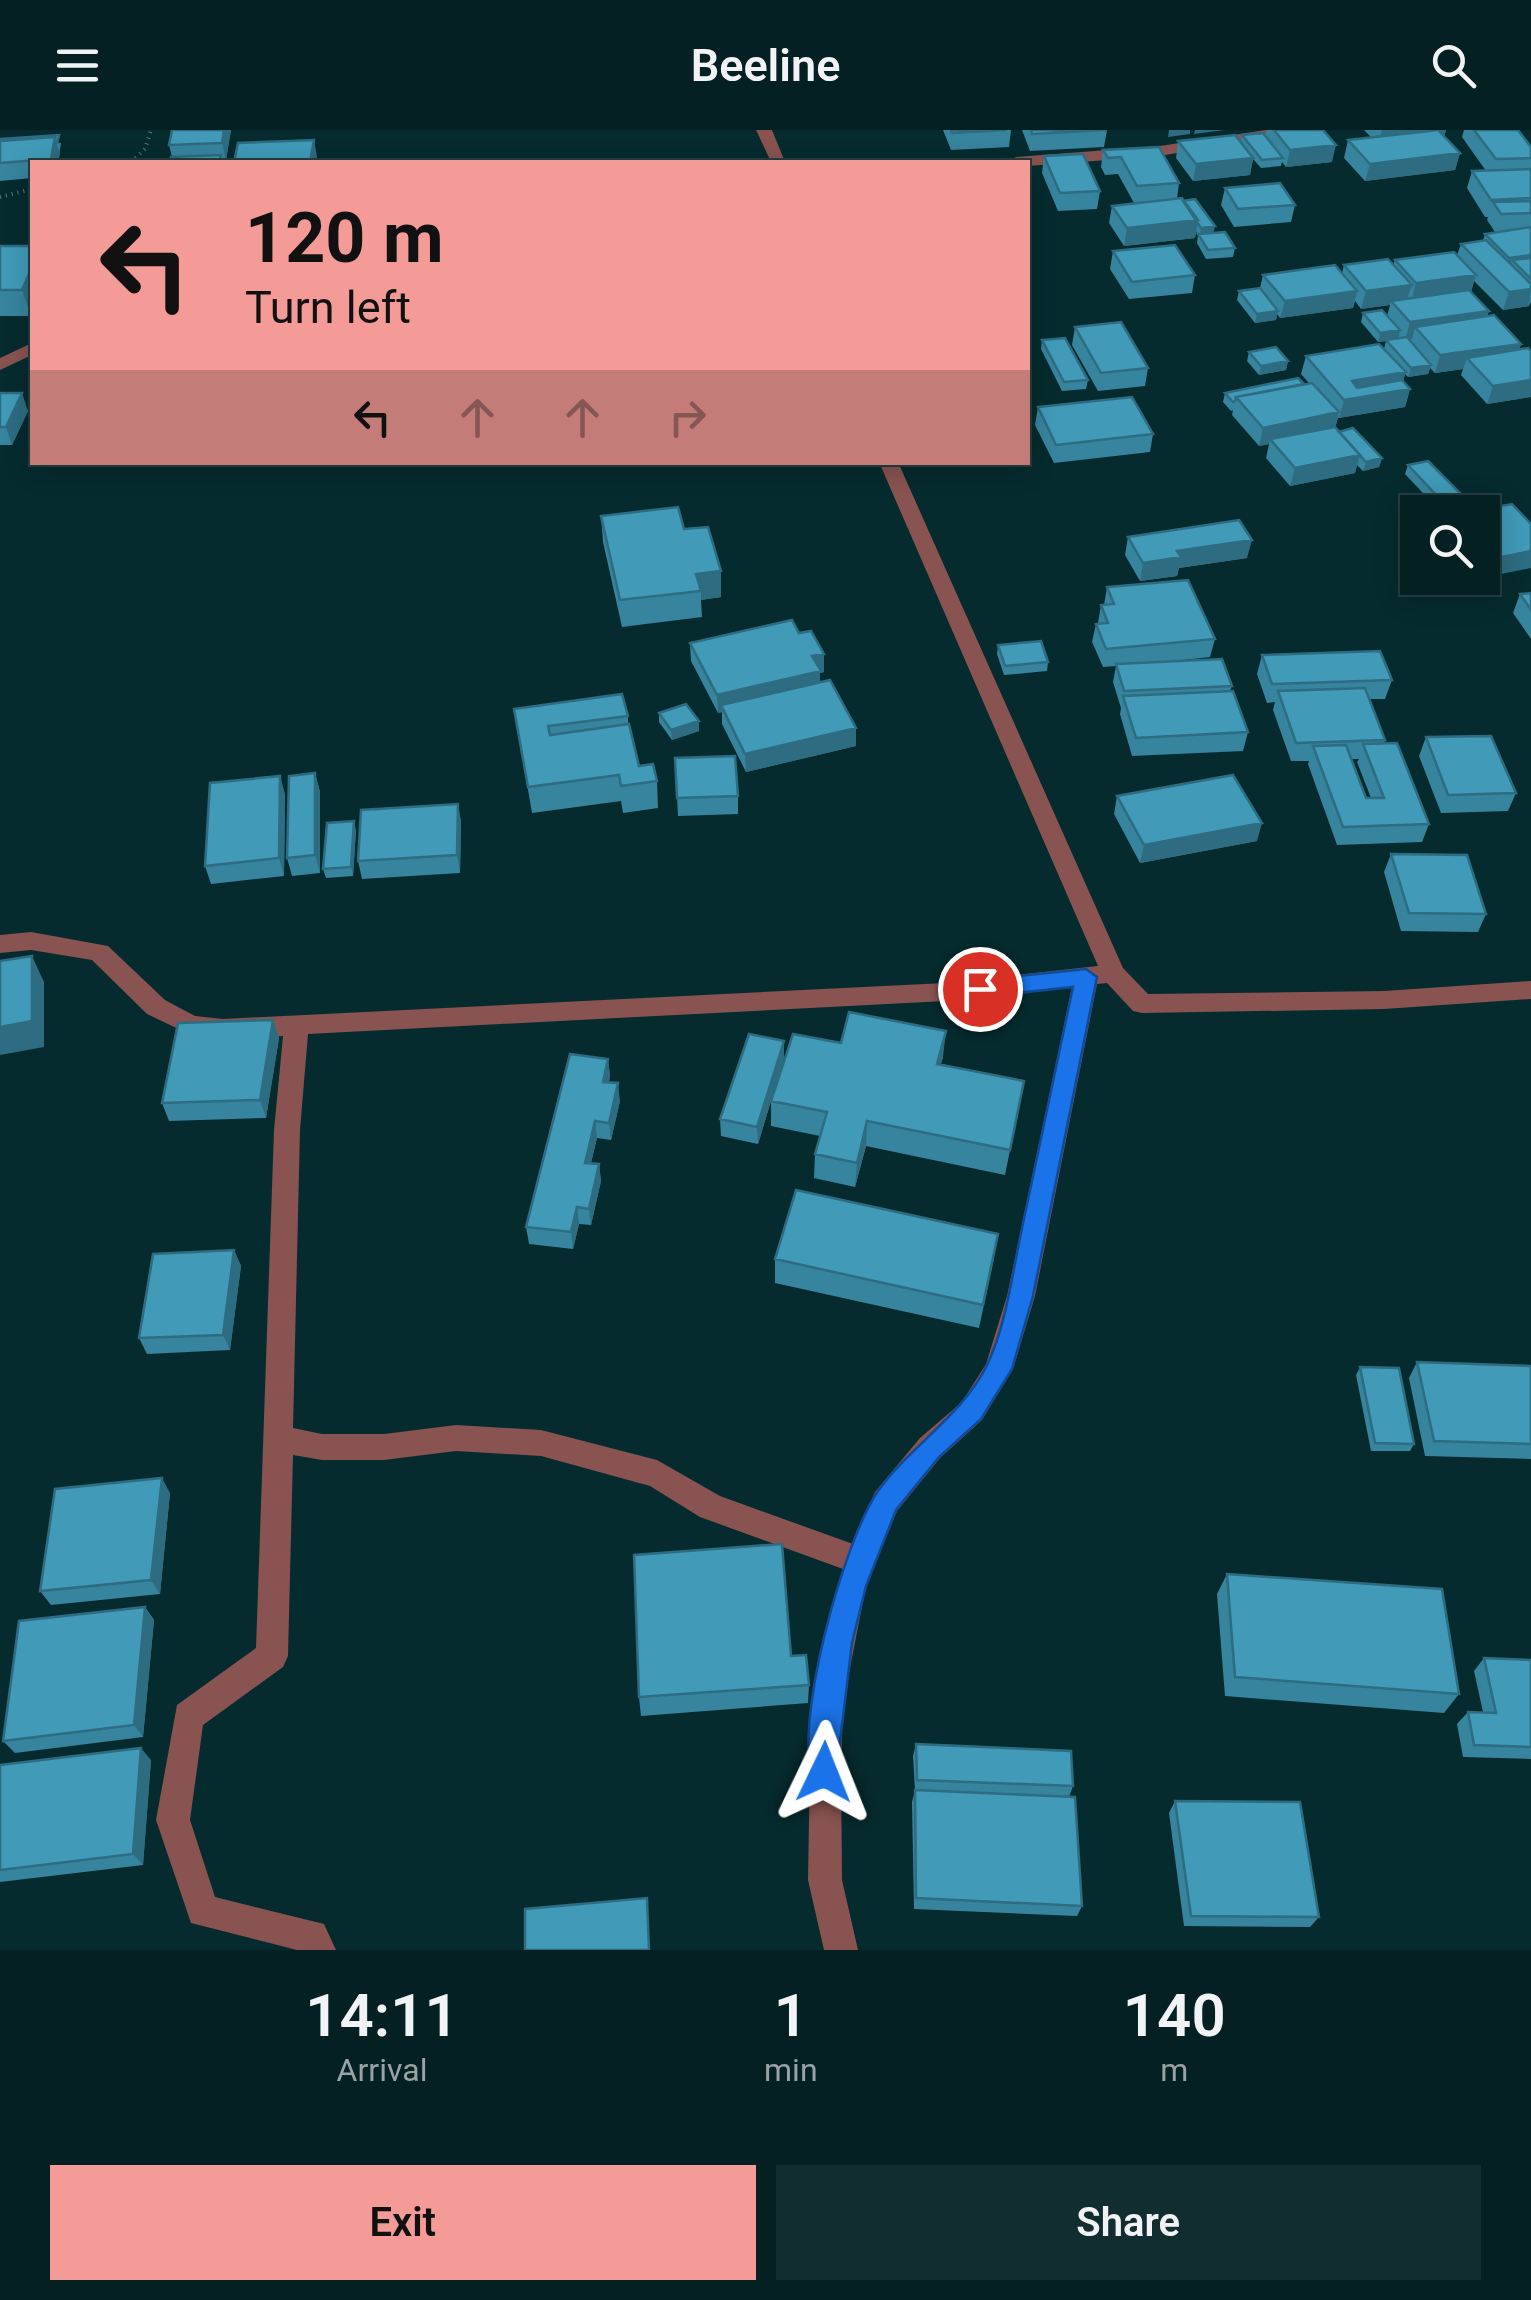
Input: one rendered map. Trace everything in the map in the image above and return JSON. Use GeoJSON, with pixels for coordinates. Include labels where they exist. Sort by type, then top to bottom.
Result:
{"type":"FeatureCollection","features":[{"type":"Feature","properties":{"kind":"street"},"geometry":{"type":"LineString","coordinates":[[764,130],[777,160]]}},
{"type":"Feature","properties":{"kind":"street"},"geometry":{"type":"LineString","coordinates":[[1030,161],[1160,150],[1296,130]]}},
{"type":"Feature","properties":{"kind":"street"},"geometry":{"type":"LineString","coordinates":[[0,365],[30,349]]}},
{"type":"Feature","properties":{"kind":"street"},"geometry":{"type":"LineString","coordinates":[[889,465],[1100,975],[1142,1004],[1364,1001],[1531,990]]}},
{"type":"Feature","properties":{"kind":"street"},"geometry":{"type":"LineString","coordinates":[[0,944],[31,941],[98,952],[156,1007],[190,1024],[223,1029],[945,992],[1100,975]]}},
{"type":"Feature","properties":{"kind":"street"},"geometry":{"type":"LineString","coordinates":[[841,1950],[825,1880],[827,1704],[852,1586],[886,1502],[930,1448],[972,1411],[999,1369],[1100,975]]}},
{"type":"Feature","properties":{"kind":"street"},"geometry":{"type":"LineString","coordinates":[[296,1026],[288,1130],[282,1439],[272,1656],[188,1716],[173,1820],[202,1911],[312,1936],[319,1950]]}},
{"type":"Feature","properties":{"kind":"street"},"geometry":{"type":"LineString","coordinates":[[282,1439],[322,1448],[384,1447],[456,1438],[541,1442],[657,1474],[711,1508],[863,1562]]}},
{"type":"Feature","properties":{"kind":"path"},"geometry":{"type":"LineString","coordinates":[[132,160],[145,149],[151,130]]}},
{"type":"Feature","properties":{"kind":"path"},"geometry":{"type":"LineString","coordinates":[[0,196],[30,189]]}},
{"type":"Feature","properties":{"kind":"building"},"geometry":{"type":"Polygon","coordinates":[[[172,130],[224,130],[222,143],[169,145],[172,130]]]}},
{"type":"Feature","properties":{"kind":"building"},"geometry":{"type":"Polygon","coordinates":[[[951,130],[1006,130],[952,133],[951,130]]]}},
{"type":"Feature","properties":{"kind":"building"},"geometry":{"type":"Polygon","coordinates":[[[1031,130],[1107,130],[1032,134],[1031,130]]]}},
{"type":"Feature","properties":{"kind":"building"},"geometry":{"type":"Polygon","coordinates":[[[1274,130],[1323,130],[1336,145],[1290,150],[1274,130]]]}},
{"type":"Feature","properties":{"kind":"building"},"geometry":{"type":"Polygon","coordinates":[[[1438,130],[1460,153],[1370,164],[1348,140],[1438,130]]]}},
{"type":"Feature","properties":{"kind":"building"},"geometry":{"type":"Polygon","coordinates":[[[1474,130],[1518,130],[1531,147],[1531,158],[1496,159],[1474,130]]]}},
{"type":"Feature","properties":{"kind":"building"},"geometry":{"type":"Polygon","coordinates":[[[1263,133],[1283,158],[1262,160],[1242,135],[1263,133]]]}},
{"type":"Feature","properties":{"kind":"building"},"geometry":{"type":"Polygon","coordinates":[[[59,135],[57,144],[55,137],[0,141],[0,139],[59,135]]]}},
{"type":"Feature","properties":{"kind":"building"},"geometry":{"type":"Polygon","coordinates":[[[1235,135],[1253,158],[1196,164],[1178,141],[1235,135]]]}},
{"type":"Feature","properties":{"kind":"building"},"geometry":{"type":"Polygon","coordinates":[[[55,137],[51,159],[0,163],[0,141],[55,137]]]}},
{"type":"Feature","properties":{"kind":"building"},"geometry":{"type":"Polygon","coordinates":[[[314,140],[310,160],[234,160],[238,143],[314,140]]]}},
{"type":"Feature","properties":{"kind":"building"},"geometry":{"type":"Polygon","coordinates":[[[1159,147],[1179,183],[1137,186],[1121,157],[1108,158],[1103,150],[1159,147]]]}},
{"type":"Feature","properties":{"kind":"building"},"geometry":{"type":"Polygon","coordinates":[[[1083,154],[1100,191],[1060,193],[1044,156],[1083,154]]]}},
{"type":"Feature","properties":{"kind":"building"},"geometry":{"type":"Polygon","coordinates":[[[221,155],[220,160],[170,160],[221,155]]]}},
{"type":"Feature","properties":{"kind":"building"},"geometry":{"type":"Polygon","coordinates":[[[1531,169],[1531,198],[1491,200],[1472,171],[1531,169]]]}},
{"type":"Feature","properties":{"kind":"building"},"geometry":{"type":"Polygon","coordinates":[[[1280,183],[1295,205],[1238,209],[1225,188],[1280,183]]]}},
{"type":"Feature","properties":{"kind":"building"},"geometry":{"type":"Polygon","coordinates":[[[1182,198],[1198,220],[1127,228],[1112,206],[1182,198]]]}},
{"type":"Feature","properties":{"kind":"building"},"geometry":{"type":"Polygon","coordinates":[[[1195,199],[1215,226],[1201,228],[1183,201],[1195,199]]]}},
{"type":"Feature","properties":{"kind":"building"},"geometry":{"type":"Polygon","coordinates":[[[1531,201],[1531,213],[1501,214],[1493,202],[1531,201]]]}},
{"type":"Feature","properties":{"kind":"building"},"geometry":{"type":"Polygon","coordinates":[[[1531,227],[1531,255],[1509,258],[1485,234],[1531,227]]]}},
{"type":"Feature","properties":{"kind":"building"},"geometry":{"type":"Polygon","coordinates":[[[1225,232],[1235,248],[1208,250],[1198,234],[1225,232]]]}},
{"type":"Feature","properties":{"kind":"building"},"geometry":{"type":"Polygon","coordinates":[[[1486,240],[1531,284],[1531,289],[1509,292],[1461,244],[1486,240]]]}},
{"type":"Feature","properties":{"kind":"building"},"geometry":{"type":"Polygon","coordinates":[[[1175,245],[1195,275],[1132,282],[1113,251],[1175,245]]]}},
{"type":"Feature","properties":{"kind":"building"},"geometry":{"type":"Polygon","coordinates":[[[0,246],[30,246],[30,272],[22,290],[0,290],[0,246]]]}},
{"type":"Feature","properties":{"kind":"building"},"geometry":{"type":"Polygon","coordinates":[[[1454,252],[1476,275],[1416,283],[1395,260],[1454,252]]]}},
{"type":"Feature","properties":{"kind":"building"},"geometry":{"type":"Polygon","coordinates":[[[1531,258],[1531,279],[1512,260],[1531,258]]]}},
{"type":"Feature","properties":{"kind":"building"},"geometry":{"type":"Polygon","coordinates":[[[1388,259],[1412,285],[1366,291],[1344,265],[1388,259]]]}},
{"type":"Feature","properties":{"kind":"building"},"geometry":{"type":"Polygon","coordinates":[[[1335,265],[1357,291],[1285,301],[1263,275],[1335,265]]]}},
{"type":"Feature","properties":{"kind":"building"},"geometry":{"type":"Polygon","coordinates":[[[1260,288],[1278,311],[1257,314],[1239,291],[1260,288]]]}},
{"type":"Feature","properties":{"kind":"building"},"geometry":{"type":"Polygon","coordinates":[[[1469,290],[1489,311],[1410,322],[1391,301],[1469,290]]]}},
{"type":"Feature","properties":{"kind":"building"},"geometry":{"type":"Polygon","coordinates":[[[1382,310],[1400,330],[1380,333],[1363,313],[1382,310]]]}},
{"type":"Feature","properties":{"kind":"building"},"geometry":{"type":"Polygon","coordinates":[[[1494,315],[1521,344],[1440,355],[1415,327],[1494,315]]]}},
{"type":"Feature","properties":{"kind":"building"},"geometry":{"type":"Polygon","coordinates":[[[1121,322],[1148,368],[1101,373],[1075,327],[1121,322]]]}},
{"type":"Feature","properties":{"kind":"building"},"geometry":{"type":"Polygon","coordinates":[[[1407,337],[1431,365],[1411,368],[1386,340],[1407,337]]]}},
{"type":"Feature","properties":{"kind":"building"},"geometry":{"type":"Polygon","coordinates":[[[1065,338],[1088,380],[1064,382],[1042,340],[1065,338]]]}},
{"type":"Feature","properties":{"kind":"building"},"geometry":{"type":"Polygon","coordinates":[[[1379,344],[1406,372],[1352,381],[1357,388],[1402,380],[1410,389],[1344,400],[1306,356],[1379,344]]]}},
{"type":"Feature","properties":{"kind":"building"},"geometry":{"type":"Polygon","coordinates":[[[1276,347],[1288,361],[1261,366],[1249,352],[1276,347]]]}},
{"type":"Feature","properties":{"kind":"building"},"geometry":{"type":"Polygon","coordinates":[[[1528,348],[1531,380],[1493,386],[1467,358],[1528,348]]]}},
{"type":"Feature","properties":{"kind":"building"},"geometry":{"type":"Polygon","coordinates":[[[1298,378],[1304,384],[1236,397],[1233,402],[1225,393],[1298,378]]]}},
{"type":"Feature","properties":{"kind":"building"},"geometry":{"type":"Polygon","coordinates":[[[1312,383],[1339,412],[1263,428],[1236,397],[1312,383]]]}},
{"type":"Feature","properties":{"kind":"building"},"geometry":{"type":"Polygon","coordinates":[[[0,393],[22,393],[6,427],[0,427],[0,393]]]}},
{"type":"Feature","properties":{"kind":"building"},"geometry":{"type":"Polygon","coordinates":[[[1132,397],[1153,434],[1056,445],[1038,407],[1132,397]]]}},
{"type":"Feature","properties":{"kind":"building"},"geometry":{"type":"Polygon","coordinates":[[[1335,427],[1360,455],[1295,468],[1270,439],[1335,427]]]}},
{"type":"Feature","properties":{"kind":"building"},"geometry":{"type":"Polygon","coordinates":[[[1353,428],[1382,458],[1366,462],[1339,432],[1353,428]]]}},
{"type":"Feature","properties":{"kind":"building"},"geometry":{"type":"Polygon","coordinates":[[[1428,461],[1462,495],[1436,495],[1408,465],[1428,461]]]}},
{"type":"Feature","properties":{"kind":"building"},"geometry":{"type":"Polygon","coordinates":[[[1512,504],[1531,524],[1531,551],[1500,555],[1500,506],[1512,504]]]}},
{"type":"Feature","properties":{"kind":"building"},"geometry":{"type":"Polygon","coordinates":[[[678,507],[684,529],[708,527],[721,571],[696,574],[701,591],[620,600],[601,516],[678,507]]]}},
{"type":"Feature","properties":{"kind":"building"},"geometry":{"type":"Polygon","coordinates":[[[1239,520],[1252,540],[1177,551],[1181,557],[1143,563],[1128,537],[1239,520]]]}},
{"type":"Feature","properties":{"kind":"building"},"geometry":{"type":"Polygon","coordinates":[[[1188,580],[1215,639],[1106,649],[1096,624],[1108,623],[1101,605],[1114,604],[1107,587],[1188,580]]]}},
{"type":"Feature","properties":{"kind":"building"},"geometry":{"type":"Polygon","coordinates":[[[1531,593],[1531,610],[1520,594],[1531,593]]]}},
{"type":"Feature","properties":{"kind":"building"},"geometry":{"type":"Polygon","coordinates":[[[792,620],[799,633],[811,631],[824,654],[812,656],[821,671],[717,695],[690,643],[792,620]]]}},
{"type":"Feature","properties":{"kind":"building"},"geometry":{"type":"Polygon","coordinates":[[[1041,641],[1048,662],[1005,666],[998,645],[1041,641]]]}},
{"type":"Feature","properties":{"kind":"building"},"geometry":{"type":"Polygon","coordinates":[[[1380,651],[1392,680],[1272,684],[1262,655],[1380,651]]]}},
{"type":"Feature","properties":{"kind":"building"},"geometry":{"type":"Polygon","coordinates":[[[1222,659],[1232,686],[1124,691],[1116,664],[1222,659]]]}},
{"type":"Feature","properties":{"kind":"building"},"geometry":{"type":"Polygon","coordinates":[[[830,680],[856,728],[745,754],[721,705],[830,680]]]}},
{"type":"Feature","properties":{"kind":"building"},"geometry":{"type":"Polygon","coordinates":[[[1365,688],[1385,740],[1296,743],[1278,691],[1365,688]]]}},
{"type":"Feature","properties":{"kind":"building"},"geometry":{"type":"Polygon","coordinates":[[[1233,691],[1248,732],[1136,738],[1123,696],[1233,691]]]}},
{"type":"Feature","properties":{"kind":"building"},"geometry":{"type":"Polygon","coordinates":[[[622,694],[628,716],[548,726],[550,735],[629,724],[639,766],[653,764],[657,781],[621,786],[619,775],[528,787],[514,709],[622,694]]]}},
{"type":"Feature","properties":{"kind":"building"},"geometry":{"type":"Polygon","coordinates":[[[686,704],[699,721],[671,730],[659,713],[686,704]]]}},
{"type":"Feature","properties":{"kind":"building"},"geometry":{"type":"Polygon","coordinates":[[[1491,736],[1516,793],[1448,795],[1426,737],[1491,736]]]}},
{"type":"Feature","properties":{"kind":"building"},"geometry":{"type":"Polygon","coordinates":[[[1397,743],[1429,824],[1343,827],[1313,746],[1346,745],[1366,798],[1384,798],[1363,744],[1397,743]]]}},
{"type":"Feature","properties":{"kind":"building"},"geometry":{"type":"Polygon","coordinates":[[[735,756],[738,796],[677,798],[675,758],[735,756]]]}},
{"type":"Feature","properties":{"kind":"building"},"geometry":{"type":"Polygon","coordinates":[[[315,773],[315,855],[287,858],[289,776],[315,773]]]}},
{"type":"Feature","properties":{"kind":"building"},"geometry":{"type":"Polygon","coordinates":[[[1233,775],[1262,823],[1144,845],[1117,796],[1233,775]]]}},
{"type":"Feature","properties":{"kind":"building"},"geometry":{"type":"Polygon","coordinates":[[[280,776],[279,858],[205,866],[210,783],[280,776]]]}},
{"type":"Feature","properties":{"kind":"building"},"geometry":{"type":"Polygon","coordinates":[[[458,804],[457,855],[358,861],[361,810],[458,804]]]}},
{"type":"Feature","properties":{"kind":"building"},"geometry":{"type":"Polygon","coordinates":[[[354,821],[351,867],[323,869],[327,823],[354,821]]]}},
{"type":"Feature","properties":{"kind":"building"},"geometry":{"type":"Polygon","coordinates":[[[1391,854],[1467,855],[1486,914],[1409,913],[1391,854]]]}},
{"type":"Feature","properties":{"kind":"building"},"geometry":{"type":"Polygon","coordinates":[[[32,956],[32,1021],[0,1027],[0,961],[32,956]]]}},
{"type":"Feature","properties":{"kind":"building"},"geometry":{"type":"Polygon","coordinates":[[[849,1012],[946,1031],[937,1064],[1024,1081],[1010,1150],[867,1121],[857,1163],[815,1154],[827,1112],[771,1101],[793,1034],[841,1043],[849,1012]]]}},
{"type":"Feature","properties":{"kind":"building"},"geometry":{"type":"Polygon","coordinates":[[[273,1020],[260,1100],[162,1103],[178,1023],[273,1020]]]}},
{"type":"Feature","properties":{"kind":"building"},"geometry":{"type":"Polygon","coordinates":[[[749,1034],[784,1041],[757,1127],[720,1119],[749,1034]]]}},
{"type":"Feature","properties":{"kind":"building"},"geometry":{"type":"Polygon","coordinates":[[[570,1054],[608,1059],[603,1082],[618,1083],[609,1123],[595,1121],[585,1163],[599,1164],[589,1209],[577,1207],[571,1232],[526,1227],[570,1054]]]}},
{"type":"Feature","properties":{"kind":"building"},"geometry":{"type":"Polygon","coordinates":[[[796,1190],[998,1234],[983,1305],[775,1259],[796,1190]]]}},
{"type":"Feature","properties":{"kind":"building"},"geometry":{"type":"Polygon","coordinates":[[[234,1250],[223,1335],[139,1338],[153,1254],[234,1250]]]}},
{"type":"Feature","properties":{"kind":"building"},"geometry":{"type":"Polygon","coordinates":[[[1417,1362],[1531,1366],[1531,1444],[1434,1441],[1417,1362]]]}},
{"type":"Feature","properties":{"kind":"building"},"geometry":{"type":"Polygon","coordinates":[[[1360,1367],[1399,1368],[1414,1444],[1375,1443],[1360,1367]]]}},
{"type":"Feature","properties":{"kind":"building"},"geometry":{"type":"Polygon","coordinates":[[[162,1478],[151,1580],[40,1591],[55,1489],[162,1478]]]}},
{"type":"Feature","properties":{"kind":"building"},"geometry":{"type":"Polygon","coordinates":[[[782,1544],[791,1656],[806,1655],[809,1685],[639,1697],[634,1555],[782,1544]]]}},
{"type":"Feature","properties":{"kind":"building"},"geometry":{"type":"Polygon","coordinates":[[[1227,1574],[1442,1589],[1459,1694],[1235,1677],[1227,1574]]]}},
{"type":"Feature","properties":{"kind":"building"},"geometry":{"type":"Polygon","coordinates":[[[145,1607],[134,1725],[3,1741],[19,1621],[145,1607]]]}},
{"type":"Feature","properties":{"kind":"building"},"geometry":{"type":"Polygon","coordinates":[[[1484,1658],[1531,1660],[1531,1747],[1474,1745],[1468,1712],[1496,1713],[1484,1658]]]}},
{"type":"Feature","properties":{"kind":"building"},"geometry":{"type":"Polygon","coordinates":[[[916,1744],[1071,1751],[1073,1786],[917,1780],[916,1744]]]}},
{"type":"Feature","properties":{"kind":"building"},"geometry":{"type":"Polygon","coordinates":[[[141,1748],[133,1854],[0,1870],[0,1765],[141,1748]]]}},
{"type":"Feature","properties":{"kind":"building"},"geometry":{"type":"Polygon","coordinates":[[[915,1790],[1075,1797],[1082,1906],[916,1898],[915,1790]]]}},
{"type":"Feature","properties":{"kind":"building"},"geometry":{"type":"Polygon","coordinates":[[[1175,1801],[1300,1802],[1319,1917],[1191,1916],[1175,1801]]]}},
{"type":"Feature","properties":{"kind":"building"},"geometry":{"type":"Polygon","coordinates":[[[647,1898],[649,1950],[525,1950],[525,1909],[647,1898]]]}},
{"type":"Feature","properties":{"kind":"route"},"geometry":{"type":"LineString","coordinates":[[824,1772],[827,1704],[837,1643],[852,1586],[886,1502],[930,1448],[972,1411],[999,1369],[1020,1296],[1086,977],[980,989]]}}]}
